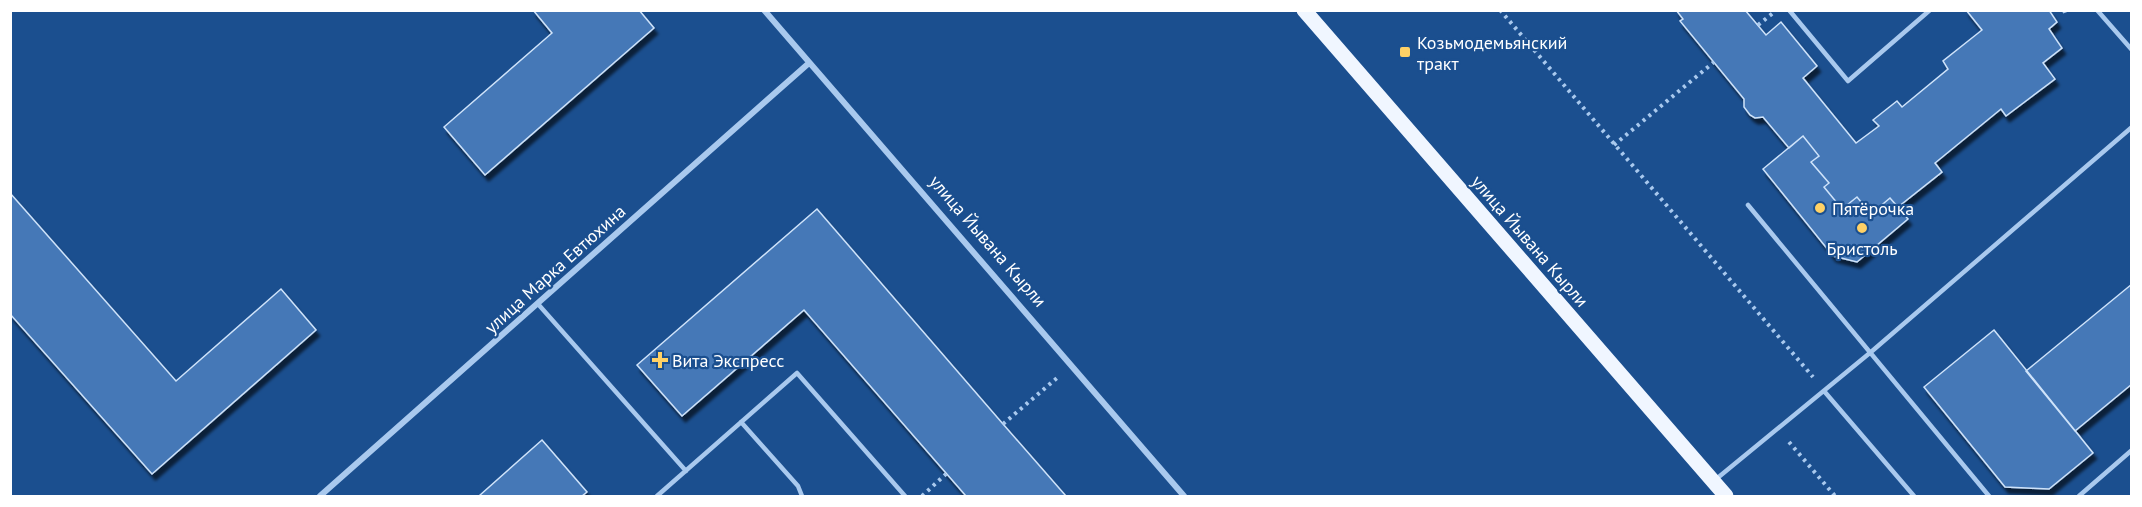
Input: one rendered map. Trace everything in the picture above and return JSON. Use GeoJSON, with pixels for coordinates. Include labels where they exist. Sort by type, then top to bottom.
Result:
{"type":"FeatureCollection","features":[{"type":"Feature","properties":{"kind":"main road","name":"улица Йывана Кырли"},"geometry":{"type":"LineString","coordinates":[[1304,10],[1726,496]]}},
{"type":"Feature","properties":{"kind":"street","name":"улица Йывана Кырли"},"geometry":{"type":"LineString","coordinates":[[764,10],[1184,496]]}},
{"type":"Feature","properties":{"kind":"street","name":"улица Марка Евтюхина"},"geometry":{"type":"LineString","coordinates":[[320,496],[809,63]]}},
{"type":"Feature","properties":{"kind":"lane"},"geometry":{"type":"LineString","coordinates":[[1789,10],[1848,81],[1930,10]]}},
{"type":"Feature","properties":{"kind":"lane"},"geometry":{"type":"LineString","coordinates":[[2097,10],[2132,50]]}},
{"type":"Feature","properties":{"kind":"lane"},"geometry":{"type":"LineString","coordinates":[[1713,482],[1871,352],[2132,128]]}},
{"type":"Feature","properties":{"kind":"lane"},"geometry":{"type":"LineString","coordinates":[[1748,205],[1989,496]]}},
{"type":"Feature","properties":{"kind":"lane"},"geometry":{"type":"LineString","coordinates":[[538,304],[686,471]]}},
{"type":"Feature","properties":{"kind":"lane"},"geometry":{"type":"LineString","coordinates":[[657,496],[797,373],[905,496]]}},
{"type":"Feature","properties":{"kind":"lane"},"geometry":{"type":"LineString","coordinates":[[1824,391],[1914,496]]}},
{"type":"Feature","properties":{"kind":"lane"},"geometry":{"type":"LineString","coordinates":[[741,422],[798,486],[801,496]]}},
{"type":"Feature","properties":{"kind":"lane"},"geometry":{"type":"LineString","coordinates":[[2079,496],[2132,450]]}},
{"type":"Feature","properties":{"kind":"path"},"geometry":{"type":"LineString","coordinates":[[1500,10],[1824,391]]}},
{"type":"Feature","properties":{"kind":"path"},"geometry":{"type":"LineString","coordinates":[[1758,25],[1776,10]]}},
{"type":"Feature","properties":{"kind":"path"},"geometry":{"type":"LineString","coordinates":[[2064,10],[2065,13],[2069,10]]}},
{"type":"Feature","properties":{"kind":"path"},"geometry":{"type":"LineString","coordinates":[[1614,145],[1714,62]]}},
{"type":"Feature","properties":{"kind":"path"},"geometry":{"type":"LineString","coordinates":[[1003,424],[1071,366]]}},
{"type":"Feature","properties":{"kind":"path"},"geometry":{"type":"LineString","coordinates":[[1777,429],[1835,496]]}},
{"type":"Feature","properties":{"kind":"path"},"geometry":{"type":"LineString","coordinates":[[921,496],[946,474]]}},
{"type":"Feature","properties":{"kind":"building"},"geometry":{"type":"Polygon","coordinates":[[[533,10],[639,10],[654,28],[485,175],[444,127],[552,33],[533,10]]]}},
{"type":"Feature","properties":{"kind":"building"},"geometry":{"type":"Polygon","coordinates":[[[1676,10],[1745,10],[1766,35],[1781,22],[1817,66],[1803,78],[1856,143],[1879,126],[1873,120],[1897,101],[1902,107],[1948,69],[1943,61],[1982,30],[1966,10],[2049,10],[2057,22],[2049,29],[2062,48],[2043,63],[2055,79],[2006,116],[2001,109],[1935,163],[1942,172],[1898,207],[1890,198],[1871,214],[1857,197],[1842,209],[1824,187],[1829,183],[1811,162],[1819,156],[1803,136],[1789,148],[1763,117],[1755,118],[1750,115],[1744,107],[1744,99],[1680,21],[1683,19],[1676,10]]]}},
{"type":"Feature","properties":{"kind":"building"},"geometry":{"type":"Polygon","coordinates":[[[1803,136],[1819,156],[1811,162],[1829,183],[1824,187],[1842,209],[1857,197],[1871,214],[1890,198],[1908,219],[1857,262],[1833,256],[1763,169],[1803,136]]]}},
{"type":"Feature","properties":{"kind":"building"},"geometry":{"type":"Polygon","coordinates":[[[10,193],[176,381],[281,289],[316,330],[152,474],[10,314],[10,193]]]}},
{"type":"Feature","properties":{"kind":"building"},"geometry":{"type":"Polygon","coordinates":[[[817,209],[1066,496],[966,496],[804,310],[682,416],[637,365],[817,209]]]}},
{"type":"Feature","properties":{"kind":"building"},"geometry":{"type":"Polygon","coordinates":[[[2132,284],[2132,384],[2075,431],[2026,371],[2132,284]]]}},
{"type":"Feature","properties":{"kind":"building"},"geometry":{"type":"Polygon","coordinates":[[[1994,330],[2093,453],[2049,489],[2005,487],[1924,387],[1994,330]]]}},
{"type":"Feature","properties":{"kind":"building"},"geometry":{"type":"Polygon","coordinates":[[[542,440],[587,492],[582,496],[479,496],[542,440]]]}},
{"type":"Feature","properties":{"kind":"place","name":"Козьмодемьянский тракт"},"geometry":{"type":"Point","coordinates":[1405,52]}},
{"type":"Feature","properties":{"kind":"place","name":"Пятёрочка"},"geometry":{"type":"Point","coordinates":[1820,208]}},
{"type":"Feature","properties":{"kind":"place","name":"Бристоль"},"geometry":{"type":"Point","coordinates":[1862,228]}},
{"type":"Feature","properties":{"kind":"place","name":"Вита Экспресс"},"geometry":{"type":"Point","coordinates":[660,360]}}]}
